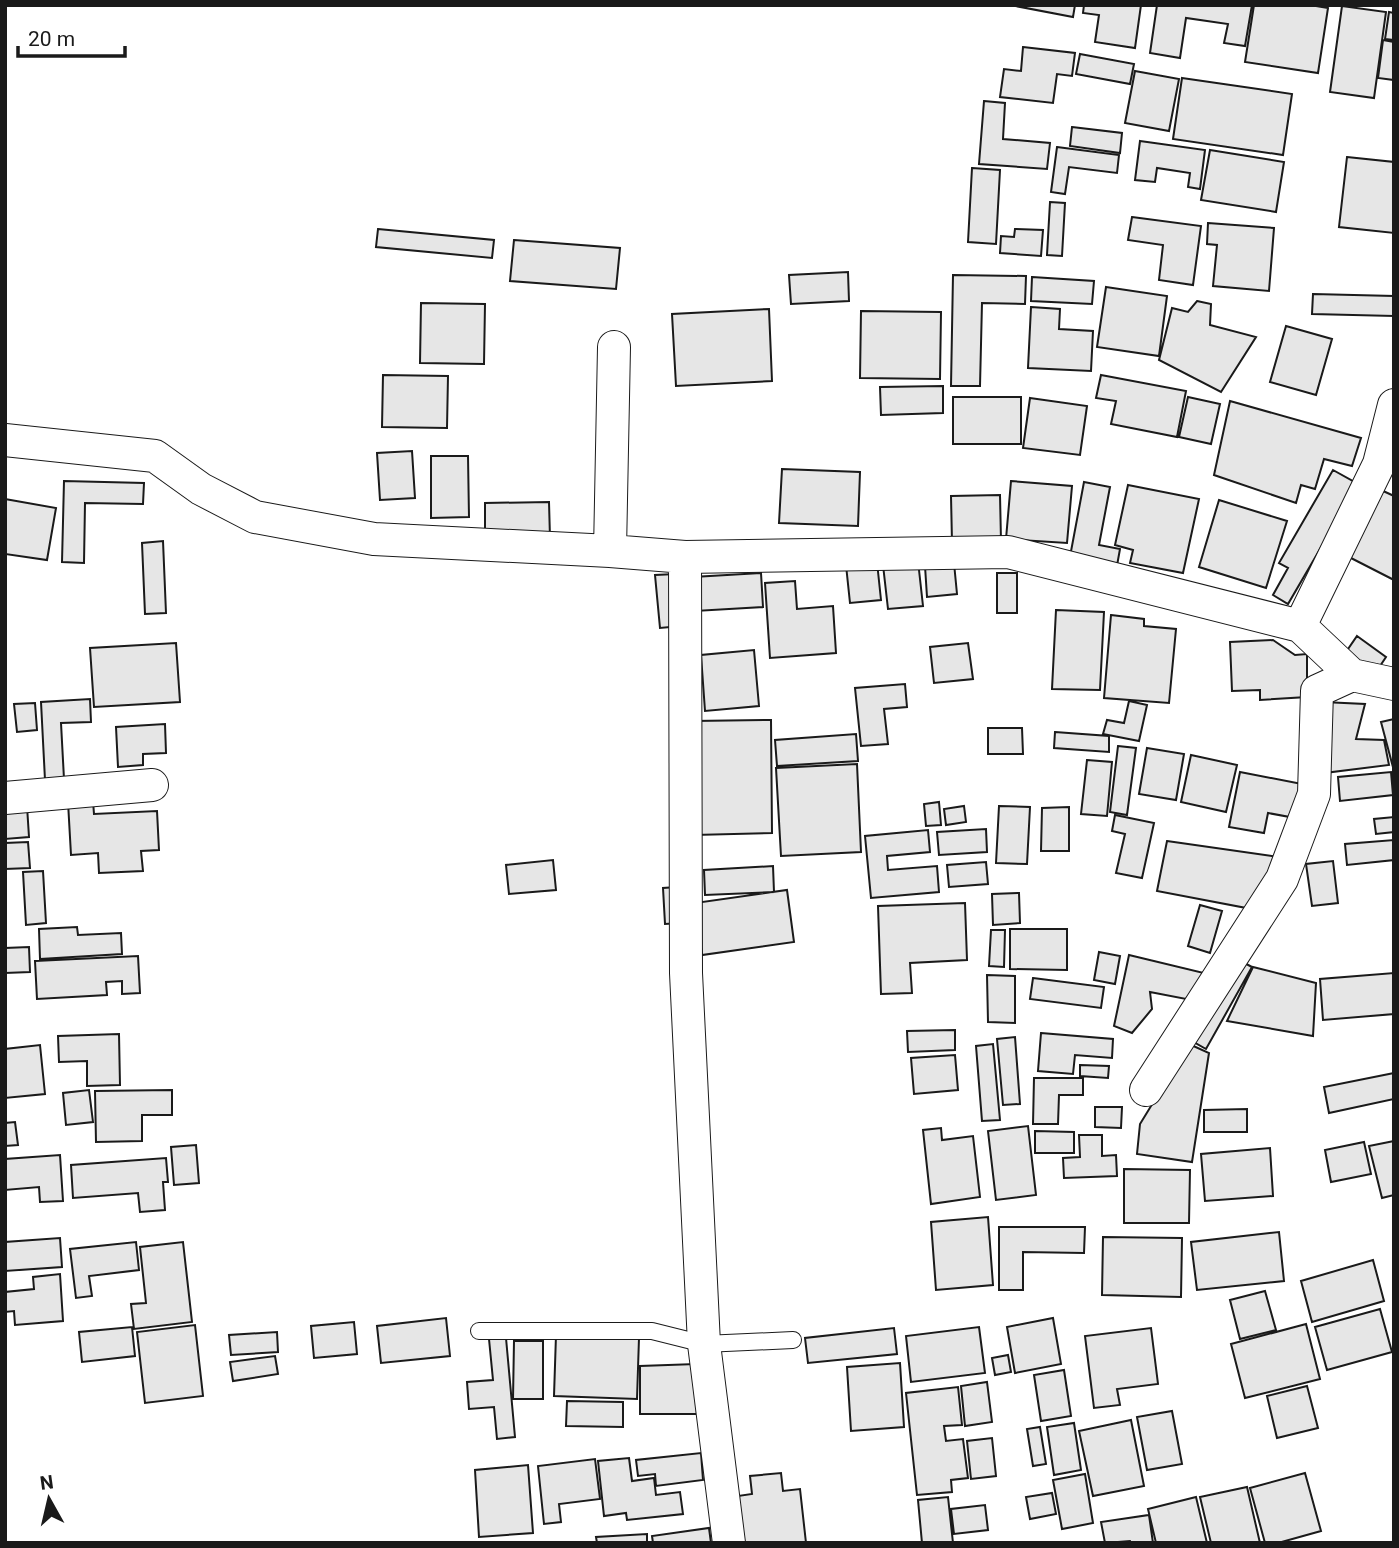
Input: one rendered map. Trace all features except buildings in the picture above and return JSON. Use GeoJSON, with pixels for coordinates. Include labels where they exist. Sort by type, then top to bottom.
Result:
{"type":"FeatureCollection","features":[{"type":"Feature","properties":{"kind":"street"},"geometry":{"type":"LineString","coordinates":[[610,551],[614,347]]}},
{"type":"Feature","properties":{"kind":"street"},"geometry":{"type":"LineString","coordinates":[[1300,626],[1379,464],[1394,405]]}},
{"type":"Feature","properties":{"kind":"street"},"geometry":{"type":"LineString","coordinates":[[5,440],[155,456],[201,488],[255,517],[374,539],[685,557],[1008,552],[1300,626],[1352,675],[1394,684]]}},
{"type":"Feature","properties":{"kind":"street"},"geometry":{"type":"LineString","coordinates":[[685,557],[686,973],[704,1344],[729,1543]]}},
{"type":"Feature","properties":{"kind":"street"},"geometry":{"type":"LineString","coordinates":[[1146,1090],[1282,879],[1314,794],[1317,691],[1352,675]]}},
{"type":"Feature","properties":{"kind":"street"},"geometry":{"type":"LineString","coordinates":[[5,798],[152,785]]}},
{"type":"Feature","properties":{"kind":"lane"},"geometry":{"type":"LineString","coordinates":[[479,1331],[652,1332],[704,1344],[793,1340]]}}]}
